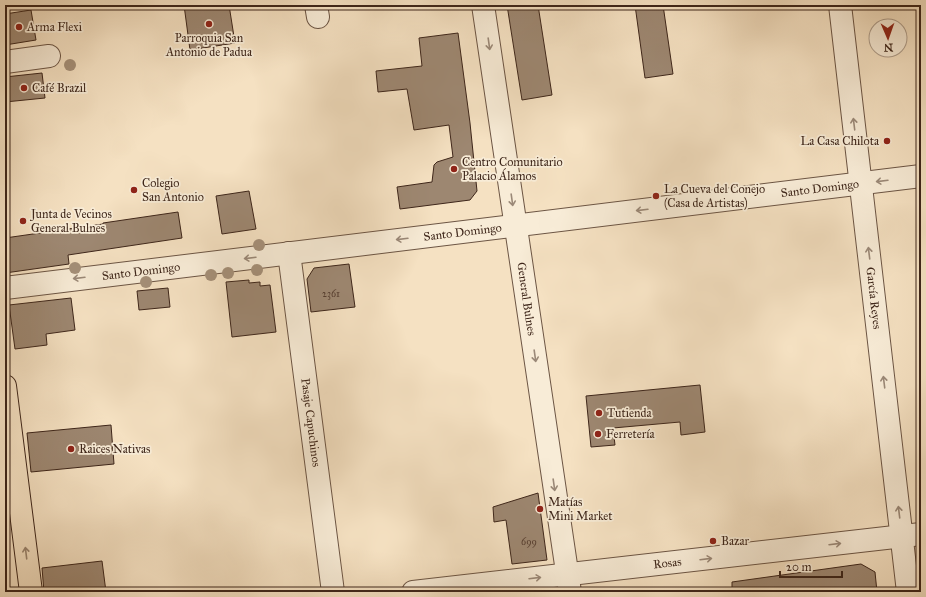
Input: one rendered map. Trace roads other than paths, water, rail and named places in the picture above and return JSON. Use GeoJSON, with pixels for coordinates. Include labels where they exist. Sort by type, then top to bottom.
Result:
{"type":"FeatureCollection","features":[{"type":"Feature","properties":{"kind":"main road"},"geometry":{"type":"LineString","coordinates":[[5,386],[31,592]]}},
{"type":"Feature","properties":{"kind":"street","name":"General Bulnes"},"geometry":{"type":"LineString","coordinates":[[483,5],[568,583]]}},
{"type":"Feature","properties":{"kind":"street","name":"García Reyes"},"geometry":{"type":"LineString","coordinates":[[840,5],[860,184],[911,535],[908,592]]}},
{"type":"Feature","properties":{"kind":"street"},"geometry":{"type":"LineString","coordinates":[[5,62],[49,56]]}},
{"type":"Feature","properties":{"kind":"street","name":"Santo Domingo"},"geometry":{"type":"LineString","coordinates":[[5,288],[921,176]]}},
{"type":"Feature","properties":{"kind":"street","name":"Pasaje Capuchinos"},"geometry":{"type":"LineString","coordinates":[[289,253],[333,592]]}},
{"type":"Feature","properties":{"kind":"street","name":"Rosas"},"geometry":{"type":"LineString","coordinates":[[413,592],[568,583],[911,535]]}},
{"type":"Feature","properties":{"kind":"place","name":"Parroquia San Antonio de Padua"},"geometry":{"type":"Point","coordinates":[209,24]}},
{"type":"Feature","properties":{"kind":"place","name":"Arma Flexi"},"geometry":{"type":"Point","coordinates":[19,27]}},
{"type":"Feature","properties":{"kind":"place","name":"Café Brazil"},"geometry":{"type":"Point","coordinates":[24,88]}},
{"type":"Feature","properties":{"kind":"place","name":"La Casa Chilota"},"geometry":{"type":"Point","coordinates":[887,141]}},
{"type":"Feature","properties":{"kind":"place","name":"Centro Comunitario Palacio Álamos"},"geometry":{"type":"Point","coordinates":[454,169]}},
{"type":"Feature","properties":{"kind":"place","name":"Colegio San Antonio"},"geometry":{"type":"Point","coordinates":[134,190]}},
{"type":"Feature","properties":{"kind":"place","name":"La Cueva del Conejo (Casa de Artistas)"},"geometry":{"type":"Point","coordinates":[656,196]}},
{"type":"Feature","properties":{"kind":"place","name":"Junta de Vecinos General Bulnes"},"geometry":{"type":"Point","coordinates":[23,221]}},
{"type":"Feature","properties":{"kind":"place","name":"Tutienda"},"geometry":{"type":"Point","coordinates":[599,413]}},
{"type":"Feature","properties":{"kind":"place","name":"Ferretería"},"geometry":{"type":"Point","coordinates":[598,434]}},
{"type":"Feature","properties":{"kind":"place","name":"Raices Nativas"},"geometry":{"type":"Point","coordinates":[71,449]}},
{"type":"Feature","properties":{"kind":"place","name":"Matías Mini Market"},"geometry":{"type":"Point","coordinates":[540,509]}},
{"type":"Feature","properties":{"kind":"place","name":"Bazar"},"geometry":{"type":"Point","coordinates":[713,541]}}]}
